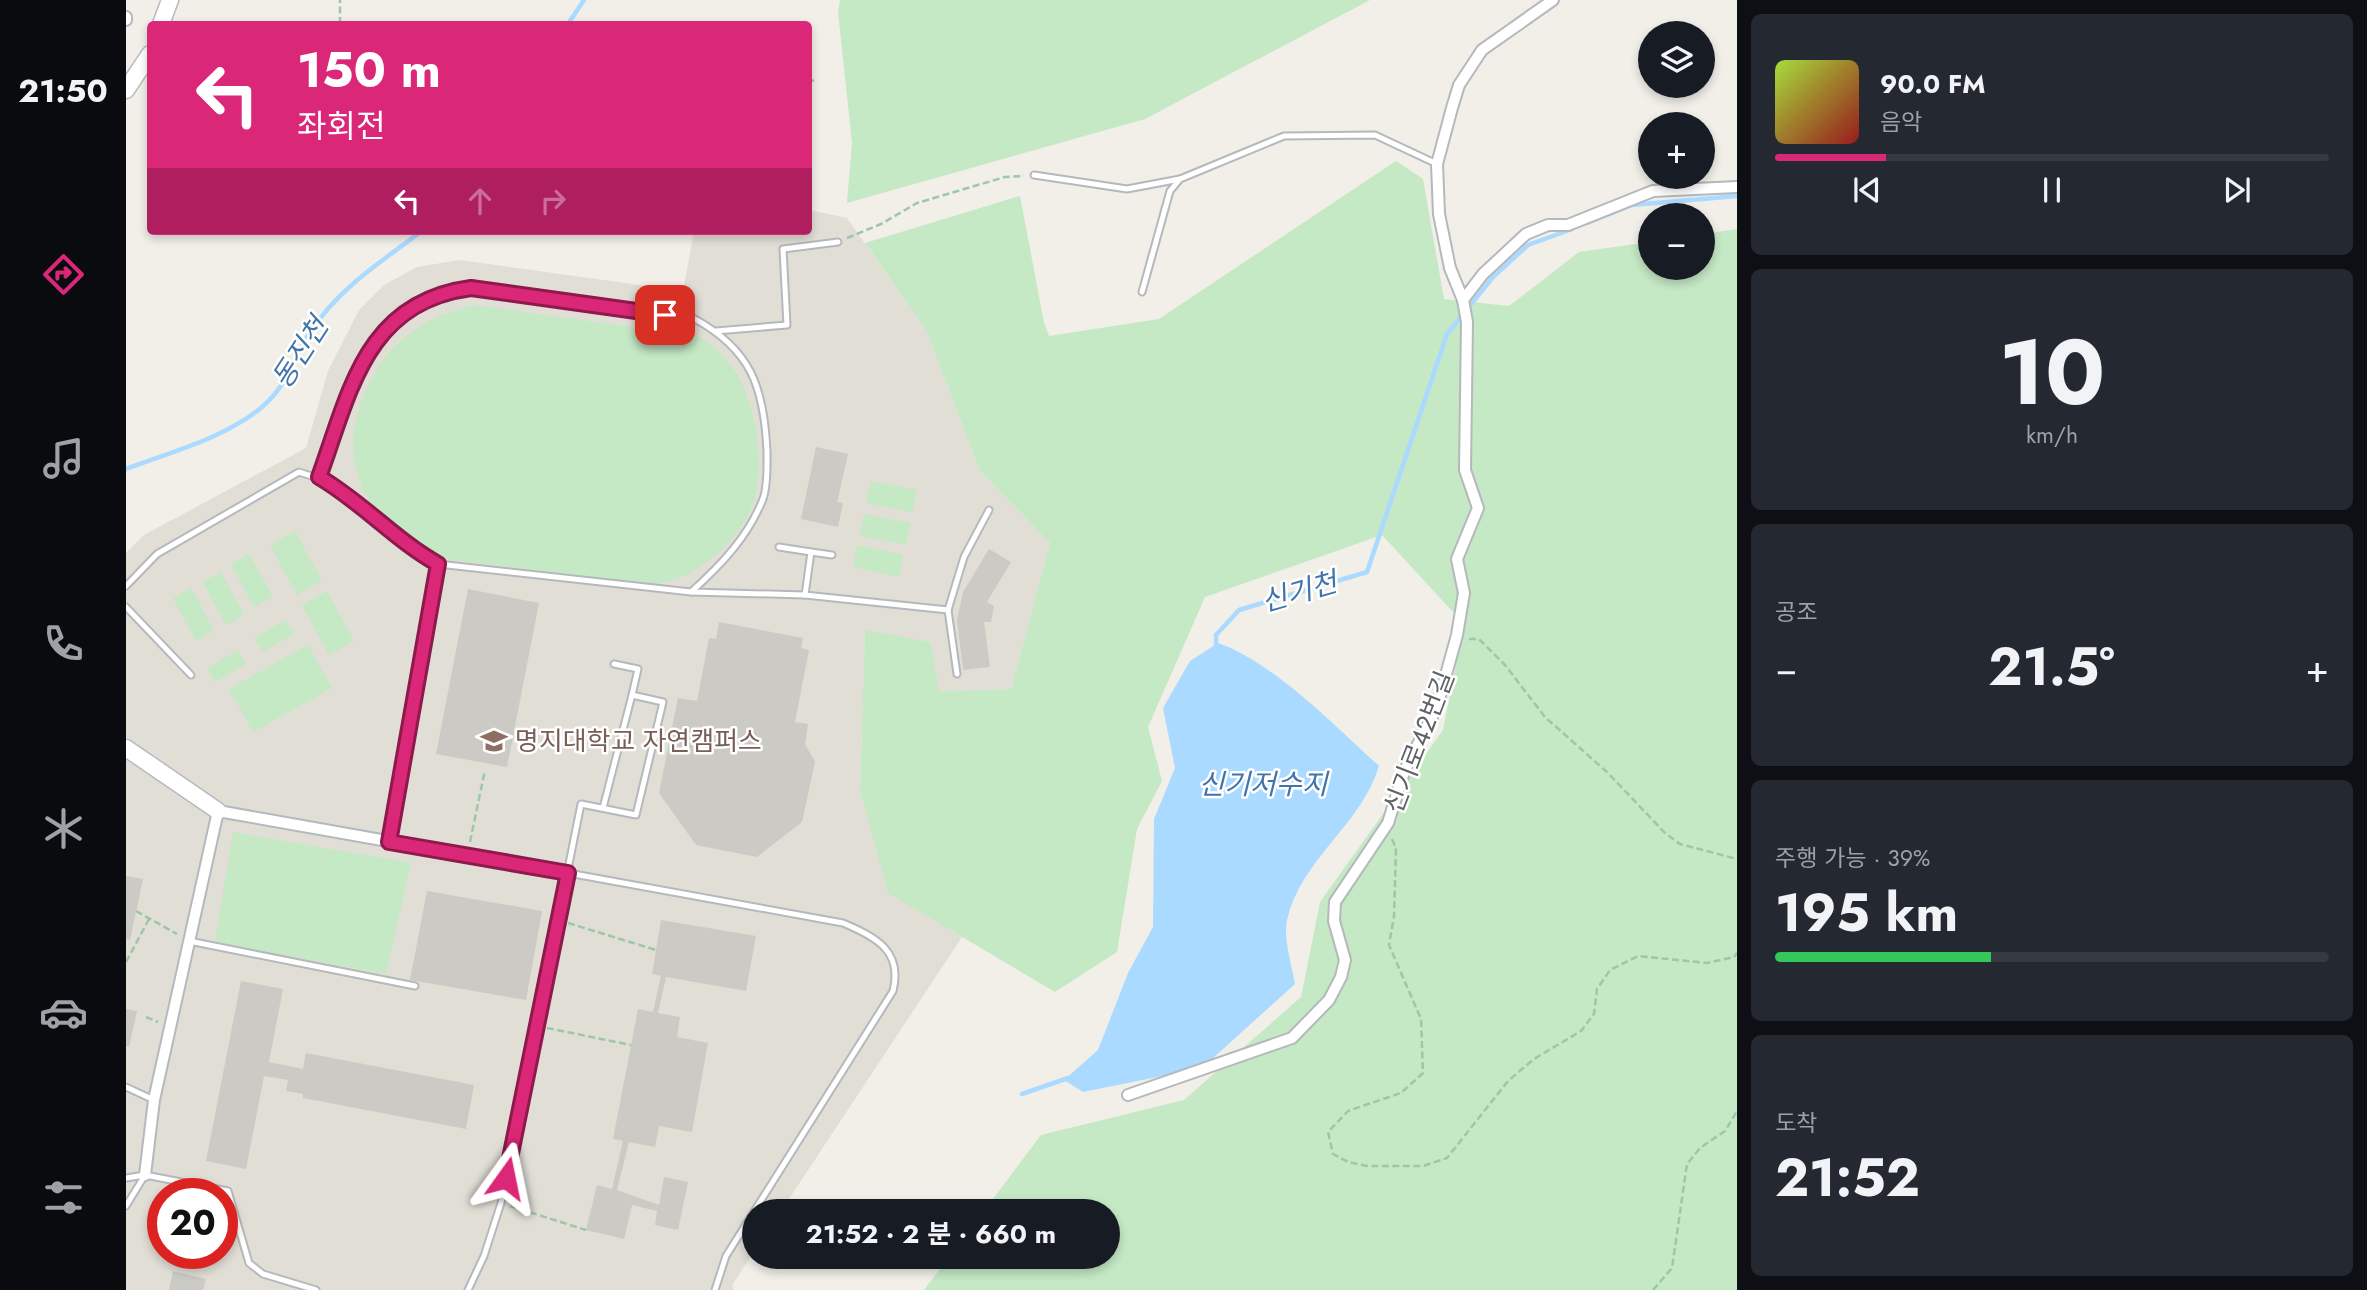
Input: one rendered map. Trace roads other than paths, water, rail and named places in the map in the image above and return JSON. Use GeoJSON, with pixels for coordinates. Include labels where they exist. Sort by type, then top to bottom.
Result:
{"type":"FeatureCollection","features":[{"type":"Feature","properties":{"kind":"main road"},"geometry":{"type":"LineString","coordinates":[[162,21],[170,0]]}},
{"type":"Feature","properties":{"kind":"main road"},"geometry":{"type":"LineString","coordinates":[[127,88],[147,58]]}},
{"type":"Feature","properties":{"kind":"main road"},"geometry":{"type":"LineString","coordinates":[[126,748],[218,811]]}},
{"type":"Feature","properties":{"kind":"street","name":"신기로42번길"},"geometry":{"type":"LineString","coordinates":[[1128,1095],[1292,1038],[1329,1000],[1341,977],[1345,960],[1334,921],[1335,902],[1386,827],[1404,772],[1437,707],[1457,635],[1464,593],[1457,559],[1478,508],[1465,470],[1467,322],[1464,300],[1450,268],[1439,214],[1437,164],[1459,85],[1482,50],[1553,0]]}},
{"type":"Feature","properties":{"kind":"street"},"geometry":{"type":"LineString","coordinates":[[1464,300],[1483,274],[1526,234],[1548,225],[1568,225],[1653,191],[1737,187]]}},
{"type":"Feature","properties":{"kind":"street"},"geometry":{"type":"LineString","coordinates":[[145,1175],[154,1100],[218,811],[568,873]]}},
{"type":"Feature","properties":{"kind":"lane"},"geometry":{"type":"LineString","coordinates":[[1034,175],[1127,189],[1180,179],[1284,136],[1375,135],[1437,164]]}},
{"type":"Feature","properties":{"kind":"lane"},"geometry":{"type":"LineString","coordinates":[[1142,292],[1170,191],[1180,179]]}},
{"type":"Feature","properties":{"kind":"lane"},"geometry":{"type":"LineString","coordinates":[[716,331],[787,325],[783,249],[838,242]]}},
{"type":"Feature","properties":{"kind":"lane"},"geometry":{"type":"LineString","coordinates":[[319,477],[355,379],[379,335],[404,312],[445,292],[471,288],[692,318],[716,331],[737,350],[752,370],[765,425],[765,496],[748,529],[721,565],[691,592]]}},
{"type":"Feature","properties":{"kind":"lane"},"geometry":{"type":"LineString","coordinates":[[126,586],[158,554],[299,472],[319,477],[362,506],[415,551],[438,564],[691,592],[805,595],[948,610]]}},
{"type":"Feature","properties":{"kind":"lane"},"geometry":{"type":"LineString","coordinates":[[957,674],[948,610],[964,557],[989,510]]}},
{"type":"Feature","properties":{"kind":"lane"},"geometry":{"type":"LineString","coordinates":[[779,547],[832,555]]}},
{"type":"Feature","properties":{"kind":"lane"},"geometry":{"type":"LineString","coordinates":[[805,595],[811,552]]}},
{"type":"Feature","properties":{"kind":"lane"},"geometry":{"type":"LineString","coordinates":[[389,842],[438,564]]}},
{"type":"Feature","properties":{"kind":"lane"},"geometry":{"type":"LineString","coordinates":[[126,607],[191,675]]}},
{"type":"Feature","properties":{"kind":"lane"},"geometry":{"type":"LineString","coordinates":[[603,808],[638,669],[614,664]]}},
{"type":"Feature","properties":{"kind":"lane"},"geometry":{"type":"LineString","coordinates":[[468,1290],[484,1256],[501,1203],[581,804],[636,815],[663,702],[632,695]]}},
{"type":"Feature","properties":{"kind":"lane"},"geometry":{"type":"LineString","coordinates":[[568,873],[843,923],[869,934],[888,951],[896,967],[893,991],[726,1256],[715,1290]]}},
{"type":"Feature","properties":{"kind":"lane"},"geometry":{"type":"LineString","coordinates":[[189,941],[415,986]]}},
{"type":"Feature","properties":{"kind":"lane"},"geometry":{"type":"LineString","coordinates":[[126,1087],[154,1100]]}},
{"type":"Feature","properties":{"kind":"lane"},"geometry":{"type":"LineString","coordinates":[[126,1178],[145,1175],[228,1191],[249,1262],[263,1274],[316,1290]]}},
{"type":"Feature","properties":{"kind":"lane"},"geometry":{"type":"LineString","coordinates":[[126,1206],[145,1175]]}},
{"type":"Feature","properties":{"kind":"water","name":"신기저수지"},"geometry":{"type":"Polygon","coordinates":[[[1218,643],[1239,652],[1282,680],[1379,766],[1371,787],[1359,806],[1305,878],[1294,898],[1286,927],[1295,984],[1202,1068],[1083,1092],[1064,1080],[1098,1050],[1128,973],[1153,927],[1154,819],[1175,768],[1163,708],[1190,661],[1218,643]]]}},
{"type":"Feature","properties":{"kind":"waterway","name":"동진천"},"geometry":{"type":"LineString","coordinates":[[570,21],[584,0]]}},
{"type":"Feature","properties":{"kind":"waterway","name":"신기천"},"geometry":{"type":"LineString","coordinates":[[1587,223],[1632,205],[1737,196]]}},
{"type":"Feature","properties":{"kind":"waterway","name":"신기천"},"geometry":{"type":"LineString","coordinates":[[1216,648],[1216,635],[1239,610],[1367,572],[1447,334],[1493,277],[1528,245],[1572,229]]}},
{"type":"Feature","properties":{"kind":"waterway","name":"동진천"},"geometry":{"type":"LineString","coordinates":[[126,469],[215,436],[262,407],[279,389],[311,331],[335,301],[362,276],[417,235]]}},
{"type":"Feature","properties":{"kind":"waterway","name":"신기천"},"geometry":{"type":"LineString","coordinates":[[1022,1094],[1068,1078]]}},
{"type":"Feature","properties":{"kind":"place","name":"명지대학교 자연캠퍼스"},"geometry":{"type":"Point","coordinates":[494,741]}}]}
